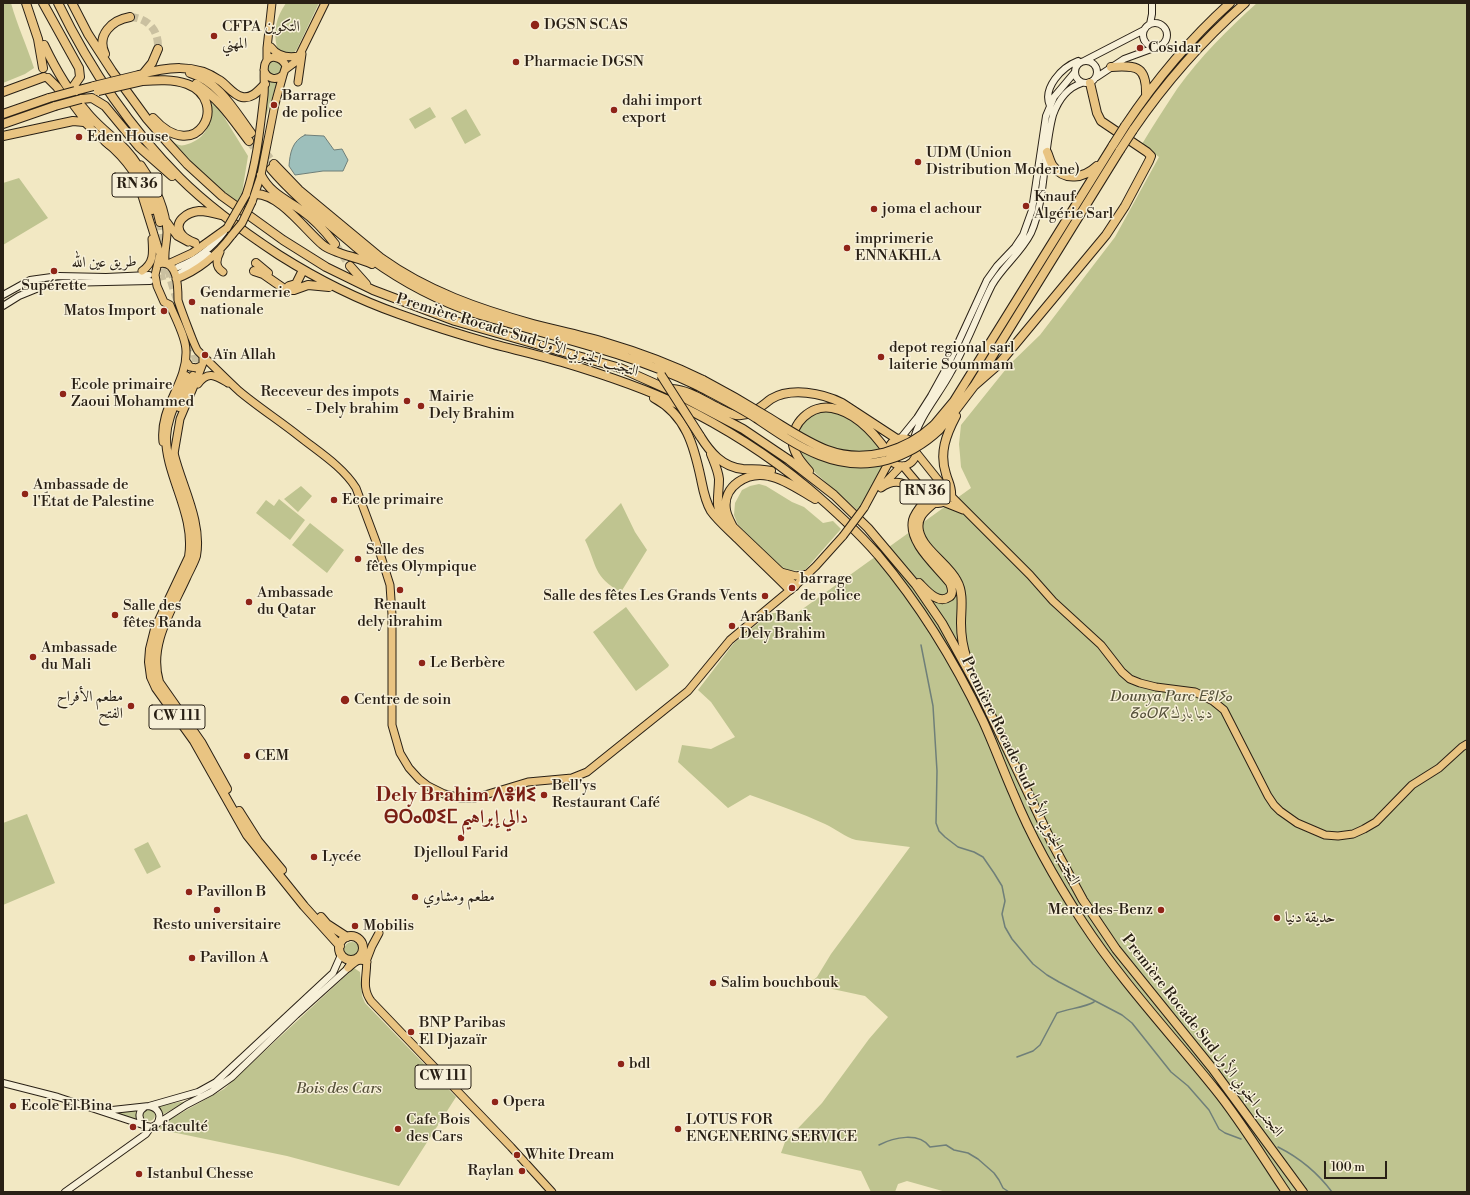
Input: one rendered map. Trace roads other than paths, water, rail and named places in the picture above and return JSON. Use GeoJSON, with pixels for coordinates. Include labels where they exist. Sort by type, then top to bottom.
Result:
{"type":"FeatureCollection","features":[{"type":"Feature","properties":{"kind":"highway"},"geometry":{"type":"LineString","coordinates":[[26,3],[42,46],[79,103],[133,169],[158,223]]}},
{"type":"Feature","properties":{"kind":"highway"},"geometry":{"type":"LineString","coordinates":[[31,3],[42,46],[45,72],[83,117],[108,139],[118,142],[130,156],[144,177],[154,198],[158,223]]}},
{"type":"Feature","properties":{"kind":"highway"},"geometry":{"type":"LineString","coordinates":[[43,3],[79,68],[80,77],[77,93]]}},
{"type":"Feature","properties":{"kind":"highway"},"geometry":{"type":"LineString","coordinates":[[58,3],[84,52],[128,118],[167,164],[182,180],[202,197]]}},
{"type":"Feature","properties":{"kind":"highway"},"geometry":{"type":"LineString","coordinates":[[72,3],[88,34],[130,97],[140,104],[156,121],[172,133],[187,136],[195,134],[201,130],[207,117],[207,108],[203,98],[196,89],[187,84],[175,81],[156,80],[141,77]]}},
{"type":"Feature","properties":{"kind":"highway"},"geometry":{"type":"LineString","coordinates":[[937,428],[1125,126],[1146,96],[1189,44],[1230,3]]}},
{"type":"Feature","properties":{"kind":"highway"},"geometry":{"type":"LineString","coordinates":[[700,383],[640,361],[464,310],[425,293],[370,259],[300,199],[273,167],[381,258],[411,278],[429,287],[482,308],[533,324],[603,342],[641,354],[682,370],[788,439],[814,453],[839,462],[868,463],[897,457],[920,446],[960,405],[974,386],[1120,150],[1153,101],[1177,71],[1204,42],[1245,3]]}},
{"type":"Feature","properties":{"kind":"highway"},"geometry":{"type":"LineString","coordinates":[[112,71],[102,49],[102,40],[111,24],[120,19],[130,17]]}},
{"type":"Feature","properties":{"kind":"highway"},"geometry":{"type":"LineString","coordinates":[[42,46],[40,63],[74,112],[84,122]]}},
{"type":"Feature","properties":{"kind":"highway"},"geometry":{"type":"LineString","coordinates":[[141,77],[152,63],[158,48]]}},
{"type":"Feature","properties":{"kind":"highway"},"geometry":{"type":"LineString","coordinates":[[1111,66],[1135,67],[1140,71],[1146,82],[1146,96]]}},
{"type":"Feature","properties":{"kind":"highway"},"geometry":{"type":"LineString","coordinates":[[3,114],[141,77],[164,69],[181,68],[199,70],[220,80],[241,97],[252,96],[265,84]]}},
{"type":"Feature","properties":{"kind":"highway"},"geometry":{"type":"LineString","coordinates":[[141,77],[171,76],[180,77],[190,81],[209,92],[250,137],[232,106],[215,87],[197,75],[178,70],[164,69]]}},
{"type":"Feature","properties":{"kind":"highway"},"geometry":{"type":"LineString","coordinates":[[3,92],[45,72]]}},
{"type":"Feature","properties":{"kind":"highway"},"geometry":{"type":"LineString","coordinates":[[974,386],[998,365],[1106,235],[1125,206],[1151,156],[1101,121],[1097,113],[1090,83]]}},
{"type":"Feature","properties":{"kind":"highway"},"geometry":{"type":"LineString","coordinates":[[77,93],[92,98],[106,106],[139,147],[189,190],[202,197]]}},
{"type":"Feature","properties":{"kind":"highway","name":"Première Rocade Sud التجنب الجنوبي الأول"},"geometry":{"type":"LineString","coordinates":[[130,97],[178,154],[222,196],[283,240],[326,267],[373,290],[455,321],[620,368],[667,389],[743,429],[789,460],[834,495],[868,528],[890,553],[916,584],[942,623],[980,692],[1052,843],[1083,900],[1116,949],[1212,1068],[1303,1192]]}},
{"type":"Feature","properties":{"kind":"highway"},"geometry":{"type":"LineString","coordinates":[[3,110],[51,101]]}},
{"type":"Feature","properties":{"kind":"highway"},"geometry":{"type":"LineString","coordinates":[[3,123],[51,101]]}},
{"type":"Feature","properties":{"kind":"highway"},"geometry":{"type":"LineString","coordinates":[[3,136],[73,121],[84,122]]}},
{"type":"Feature","properties":{"kind":"highway"},"geometry":{"type":"LineString","coordinates":[[1047,152],[1052,164],[1057,170],[1070,176],[1077,177],[1087,174],[1104,158]]}},
{"type":"Feature","properties":{"kind":"highway"},"geometry":{"type":"LineString","coordinates":[[261,175],[272,192],[293,204],[314,220],[335,244]]}},
{"type":"Feature","properties":{"kind":"highway"},"geometry":{"type":"LineString","coordinates":[[256,194],[268,196],[280,204],[326,247],[360,258],[386,270]]}},
{"type":"Feature","properties":{"kind":"highway","name":"Première Rocade Sud التجنب الجنوبي الأول"},"geometry":{"type":"LineString","coordinates":[[202,197],[223,215],[259,241],[303,270],[334,288],[409,318],[558,361],[634,386],[679,405],[738,438],[774,462],[831,508],[878,556],[915,604],[936,635],[982,719],[1014,797],[1052,872],[1083,923],[1122,976],[1219,1094],[1286,1192]]}},
{"type":"Feature","properties":{"kind":"highway"},"geometry":{"type":"LineString","coordinates":[[195,243],[183,237],[179,231],[179,224],[182,218],[198,211],[223,215]]}},
{"type":"Feature","properties":{"kind":"highway"},"geometry":{"type":"LineString","coordinates":[[350,266],[373,290]]}},
{"type":"Feature","properties":{"kind":"highway"},"geometry":{"type":"LineString","coordinates":[[303,270],[296,284],[290,286],[255,267],[286,290],[294,290],[312,285],[334,288]]}},
{"type":"Feature","properties":{"kind":"highway"},"geometry":{"type":"LineString","coordinates":[[640,361],[661,375],[709,450],[719,478],[717,497],[719,511],[729,531]]}},
{"type":"Feature","properties":{"kind":"highway","name":"CW 111"},"geometry":{"type":"LineString","coordinates":[[187,374],[174,418],[171,436],[171,454],[188,522],[190,535],[189,557],[155,629],[149,656],[151,677],[156,688],[194,741],[247,835],[341,950]]}},
{"type":"Feature","properties":{"kind":"highway"},"geometry":{"type":"LineString","coordinates":[[634,386],[664,405],[681,423],[692,443],[710,510],[729,531],[779,575]]}},
{"type":"Feature","properties":{"kind":"highway"},"geometry":{"type":"LineString","coordinates":[[667,389],[683,391],[736,415],[753,412],[771,400],[785,394],[807,393],[834,400],[842,404],[898,439]]}},
{"type":"Feature","properties":{"kind":"highway"},"geometry":{"type":"LineString","coordinates":[[951,496],[952,490],[944,469],[943,452],[947,435],[960,405]]}},
{"type":"Feature","properties":{"kind":"highway"},"geometry":{"type":"LineString","coordinates":[[834,495],[800,461],[795,452],[793,444],[796,427],[800,420],[808,413],[817,408],[823,407],[843,411],[869,430],[880,442],[889,457]]}},
{"type":"Feature","properties":{"kind":"highway"},"geometry":{"type":"LineString","coordinates":[[709,450],[723,463],[736,468],[772,471],[796,488]]}},
{"type":"Feature","properties":{"kind":"highway","name":"CW 111"},"geometry":{"type":"LineString","coordinates":[[171,454],[195,523],[197,545],[196,558],[159,637],[156,658],[156,671],[159,682],[201,742],[242,816],[258,841],[327,924],[347,937]]}},
{"type":"Feature","properties":{"kind":"highway"},"geometry":{"type":"LineString","coordinates":[[792,588],[733,527],[728,518],[726,509],[727,495],[733,486],[741,479],[755,475],[769,476],[796,488],[831,508]]}},
{"type":"Feature","properties":{"kind":"highway"},"geometry":{"type":"LineString","coordinates":[[890,553],[930,593],[942,600],[947,599],[951,595],[952,590],[950,583],[916,541],[912,530],[913,518],[931,501]]}},
{"type":"Feature","properties":{"kind":"highway"},"geometry":{"type":"LineString","coordinates":[[931,501],[918,522],[919,532],[924,541],[958,582],[964,648],[980,692]]}},
{"type":"Feature","properties":{"kind":"highway"},"geometry":{"type":"LineString","coordinates":[[347,937],[353,937],[360,940],[363,950],[359,958],[349,964],[341,950],[342,942],[347,937]]}},
{"type":"Feature","properties":{"kind":"main road"},"geometry":{"type":"LineString","coordinates":[[270,59],[267,48],[272,3]]}},
{"type":"Feature","properties":{"kind":"main road"},"geometry":{"type":"LineString","coordinates":[[178,273],[222,235],[246,196],[256,158],[265,84],[264,70],[270,59],[270,41],[275,3]]}},
{"type":"Feature","properties":{"kind":"main road"},"geometry":{"type":"LineString","coordinates":[[264,70],[270,78],[277,78],[294,63],[305,46],[325,3]]}},
{"type":"Feature","properties":{"kind":"main road"},"geometry":{"type":"LineString","coordinates":[[1050,106],[1048,96],[1053,82],[1066,68],[1144,30],[1150,24],[1152,3]]}},
{"type":"Feature","properties":{"kind":"main road"},"geometry":{"type":"LineString","coordinates":[[1152,10],[1157,23]]}},
{"type":"Feature","properties":{"kind":"main road"},"geometry":{"type":"LineString","coordinates":[[912,444],[918,426],[959,357],[992,285],[1020,251],[1030,234],[1038,210],[1051,121],[1057,105],[1068,91],[1075,86],[1082,83],[1090,83],[1111,66],[1131,56],[1160,46],[1164,42],[1167,35],[1164,27],[1157,23],[1150,24]]}},
{"type":"Feature","properties":{"kind":"main road"},"geometry":{"type":"LineString","coordinates":[[1144,30],[1143,35],[1146,43],[1155,47]]}},
{"type":"Feature","properties":{"kind":"main road"},"geometry":{"type":"LineString","coordinates":[[298,82],[300,63],[305,46]]}},
{"type":"Feature","properties":{"kind":"main road"},"geometry":{"type":"LineString","coordinates":[[271,47],[277,53],[286,57],[299,56]]}},
{"type":"Feature","properties":{"kind":"main road"},"geometry":{"type":"LineString","coordinates":[[223,272],[216,264],[217,258],[242,223],[256,194],[275,104],[286,66],[280,58],[270,59]]}},
{"type":"Feature","properties":{"kind":"main road"},"geometry":{"type":"LineString","coordinates":[[898,439],[904,439],[912,444],[915,452],[913,460],[902,466],[893,463],[889,457],[890,445],[898,439],[917,418],[931,396],[947,367],[987,280],[997,266],[1015,247],[1026,229],[1032,210],[1045,121],[1050,106],[1057,94],[1075,72],[1081,61]]}},
{"type":"Feature","properties":{"kind":"main road"},"geometry":{"type":"LineString","coordinates":[[1081,61],[1092,62],[1098,71],[1097,76]]}},
{"type":"Feature","properties":{"kind":"main road"},"geometry":{"type":"LineString","coordinates":[[1075,72],[1076,77],[1082,83]]}},
{"type":"Feature","properties":{"kind":"main road"},"geometry":{"type":"LineString","coordinates":[[84,122],[108,139]]}},
{"type":"Feature","properties":{"kind":"main road"},"geometry":{"type":"LineString","coordinates":[[158,223],[184,241],[195,243],[211,239]]}},
{"type":"Feature","properties":{"kind":"main road"},"geometry":{"type":"LineString","coordinates":[[158,223],[160,254],[164,264],[178,273],[199,268],[222,249]]}},
{"type":"Feature","properties":{"kind":"main road"},"geometry":{"type":"LineString","coordinates":[[142,271],[150,264],[152,260],[158,223]]}},
{"type":"Feature","properties":{"kind":"main road","name":"RN 36"},"geometry":{"type":"LineString","coordinates":[[158,223],[167,231],[164,264]]}},
{"type":"Feature","properties":{"kind":"main road"},"geometry":{"type":"LineString","coordinates":[[187,374],[185,342],[167,303],[159,291],[155,275],[156,268],[186,256],[227,228]]}},
{"type":"Feature","properties":{"kind":"main road"},"geometry":{"type":"LineString","coordinates":[[178,273],[191,268],[206,258],[232,235]]}},
{"type":"Feature","properties":{"kind":"main road"},"geometry":{"type":"LineString","coordinates":[[171,454],[180,419],[204,360],[201,353],[197,350],[178,300],[178,273]]}},
{"type":"Feature","properties":{"kind":"main road","name":"طريق عين الله"},"geometry":{"type":"LineString","coordinates":[[3,295],[30,280],[59,276],[150,278],[55,284],[40,287],[19,296],[3,306]]}},
{"type":"Feature","properties":{"kind":"main road"},"geometry":{"type":"LineString","coordinates":[[167,303],[174,304],[178,300]]}},
{"type":"Feature","properties":{"kind":"main road"},"geometry":{"type":"LineString","coordinates":[[167,303],[183,349],[187,374]]}},
{"type":"Feature","properties":{"kind":"main road"},"geometry":{"type":"LineString","coordinates":[[197,350],[189,352],[186,359],[190,367],[194,369],[201,366]]}},
{"type":"Feature","properties":{"kind":"main road","name":"RN 36"},"geometry":{"type":"LineString","coordinates":[[203,357],[239,390],[335,465],[356,488],[378,547],[390,585],[392,614],[391,713],[394,738],[400,753],[409,768],[419,779],[428,786],[444,794],[461,798],[474,798],[528,782],[572,778],[584,774],[599,764],[688,691],[730,640],[808,574],[842,536],[864,508],[870,499],[889,457]]}},
{"type":"Feature","properties":{"kind":"main road","name":"RN 36"},"geometry":{"type":"LineString","coordinates":[[201,366],[215,371],[228,379]]}},
{"type":"Feature","properties":{"kind":"main road"},"geometry":{"type":"LineString","coordinates":[[190,395],[202,379],[207,375],[218,377],[239,390]]}},
{"type":"Feature","properties":{"kind":"main road","name":"RN 36"},"geometry":{"type":"LineString","coordinates":[[915,452],[966,512],[1030,575],[1053,602],[1101,645],[1122,672],[1130,679],[1156,687],[1195,692],[1213,701],[1224,710],[1268,796],[1280,811],[1296,823],[1319,833],[1338,836],[1353,834],[1364,829],[1376,822],[1412,785],[1439,768],[1467,744]]}},
{"type":"Feature","properties":{"kind":"main road","name":"RN 36"},"geometry":{"type":"LineString","coordinates":[[870,499],[902,466],[931,501],[939,504],[951,496]]}},
{"type":"Feature","properties":{"kind":"main road"},"geometry":{"type":"LineString","coordinates":[[881,488],[889,483],[902,483],[910,486],[931,501]]}},
{"type":"Feature","properties":{"kind":"main road"},"geometry":{"type":"LineString","coordinates":[[943,502],[966,512]]}},
{"type":"Feature","properties":{"kind":"main road"},"geometry":{"type":"LineString","coordinates":[[782,597],[779,575],[796,576],[808,574]]}},
{"type":"Feature","properties":{"kind":"main road","name":"CW 111"},"geometry":{"type":"LineString","coordinates":[[379,933],[374,941],[367,961],[365,988],[368,997],[552,1192]]}},
{"type":"Feature","properties":{"kind":"main road"},"geometry":{"type":"LineString","coordinates":[[103,1111],[148,1106],[198,1092],[223,1077],[333,973],[341,950]]}},
{"type":"Feature","properties":{"kind":"main road","name":"CW 111"},"geometry":{"type":"LineString","coordinates":[[363,950],[367,961]]}},
{"type":"Feature","properties":{"kind":"main road"},"geometry":{"type":"LineString","coordinates":[[3,1083],[58,1097],[103,1111],[110,1115],[149,1125],[211,1092],[232,1077],[349,964],[362,960],[367,961]]}},
{"type":"Feature","properties":{"kind":"main road"},"geometry":{"type":"LineString","coordinates":[[65,1192],[146,1134],[149,1125],[160,1118],[156,1108],[148,1106],[139,1114],[140,1121],[149,1125]]}},
{"type":"Feature","properties":{"kind":"water"},"geometry":{"type":"Polygon","coordinates":[[[305,135],[324,136],[334,150],[342,149],[348,160],[343,171],[323,171],[295,175],[289,166],[292,148],[297,141],[305,135]]]}},
{"type":"Feature","properties":{"kind":"waterway"},"geometry":{"type":"LineString","coordinates":[[921,645],[933,706],[937,771],[936,823],[939,831],[958,847],[974,852],[983,857],[1002,886],[1005,901],[1002,914],[1005,927],[1012,939],[1033,964],[1047,975],[1122,1015],[1132,1023],[1171,1072],[1188,1086],[1209,1110],[1219,1129],[1241,1139]]}},
{"type":"Feature","properties":{"kind":"waterway"},"geometry":{"type":"LineString","coordinates":[[1017,1057],[1033,1051],[1040,1045],[1057,1013],[1094,1002]]}},
{"type":"Feature","properties":{"kind":"waterway"},"geometry":{"type":"LineString","coordinates":[[879,1145],[906,1137],[920,1139],[930,1147],[946,1145],[954,1150],[968,1153],[978,1159],[994,1173],[1003,1188],[1009,1192]]}},
{"type":"Feature","properties":{"kind":"waterway"},"geometry":{"type":"LineString","coordinates":[[1278,1147],[1308,1166],[1332,1192]]}},
{"type":"Feature","properties":{"kind":"tunnel"},"geometry":{"type":"LineString","coordinates":[[130,17],[142,20],[151,26],[157,36],[158,49]]}},
{"type":"Feature","properties":{"kind":"tunnel"},"geometry":{"type":"LineString","coordinates":[[251,133],[274,164]]}},
{"type":"Feature","properties":{"kind":"tunnel"},"geometry":{"type":"LineString","coordinates":[[249,141],[271,169]]}},
{"type":"Feature","properties":{"kind":"tunnel"},"geometry":{"type":"LineString","coordinates":[[160,222],[169,272],[178,302]]}},
{"type":"Feature","properties":{"kind":"tunnel"},"geometry":{"type":"LineString","coordinates":[[335,244],[350,266]]}},
{"type":"Feature","properties":{"kind":"tunnel"},"geometry":{"type":"LineString","coordinates":[[152,274],[176,268]]}},
{"type":"Feature","properties":{"kind":"tunnel"},"geometry":{"type":"LineString","coordinates":[[151,280],[179,273]]}},
{"type":"Feature","properties":{"kind":"tunnel"},"geometry":{"type":"LineString","coordinates":[[192,343],[196,361],[193,376]]}},
{"type":"Feature","properties":{"kind":"place","name":"DGSN SCAS"},"geometry":{"type":"Point","coordinates":[535,25]}},
{"type":"Feature","properties":{"kind":"place","name":"CFPA التكوين المهني"},"geometry":{"type":"Point","coordinates":[214,36]}},
{"type":"Feature","properties":{"kind":"place","name":"Cosidar"},"geometry":{"type":"Point","coordinates":[1140,48]}},
{"type":"Feature","properties":{"kind":"place","name":"Pharmacie DGSN"},"geometry":{"type":"Point","coordinates":[516,62]}},
{"type":"Feature","properties":{"kind":"place","name":"Barrage de police"},"geometry":{"type":"Point","coordinates":[274,105]}},
{"type":"Feature","properties":{"kind":"place","name":"dahi import export"},"geometry":{"type":"Point","coordinates":[614,110]}},
{"type":"Feature","properties":{"kind":"place","name":"Eden House"},"geometry":{"type":"Point","coordinates":[79,137]}},
{"type":"Feature","properties":{"kind":"place","name":"UDM (Union Distribution Moderne)"},"geometry":{"type":"Point","coordinates":[918,162]}},
{"type":"Feature","properties":{"kind":"place","name":"Knauf Algérie Sarl"},"geometry":{"type":"Point","coordinates":[1026,206]}},
{"type":"Feature","properties":{"kind":"place","name":"joma el achour"},"geometry":{"type":"Point","coordinates":[874,209]}},
{"type":"Feature","properties":{"kind":"place","name":"imprimerie ENNAKHLA"},"geometry":{"type":"Point","coordinates":[847,248]}},
{"type":"Feature","properties":{"kind":"place","name":"Supérette"},"geometry":{"type":"Point","coordinates":[54,271]}},
{"type":"Feature","properties":{"kind":"place","name":"Gendarmerie nationale"},"geometry":{"type":"Point","coordinates":[192,302]}},
{"type":"Feature","properties":{"kind":"place","name":"Matos Import"},"geometry":{"type":"Point","coordinates":[164,311]}},
{"type":"Feature","properties":{"kind":"place","name":"Aïn Allah"},"geometry":{"type":"Point","coordinates":[205,355]}},
{"type":"Feature","properties":{"kind":"place","name":"depot regional sarl laiterie Soummam"},"geometry":{"type":"Point","coordinates":[881,357]}},
{"type":"Feature","properties":{"kind":"place","name":"Ecole primaire Zaoui Mohammed"},"geometry":{"type":"Point","coordinates":[63,394]}},
{"type":"Feature","properties":{"kind":"place","name":"Receveur des impots - Dely brahim"},"geometry":{"type":"Point","coordinates":[407,401]}},
{"type":"Feature","properties":{"kind":"place","name":"Mairie Dely Brahim"},"geometry":{"type":"Point","coordinates":[421,406]}},
{"type":"Feature","properties":{"kind":"place","name":"Ambassade de l'État de Palestine"},"geometry":{"type":"Point","coordinates":[25,494]}},
{"type":"Feature","properties":{"kind":"place","name":"Ecole primaire"},"geometry":{"type":"Point","coordinates":[334,500]}},
{"type":"Feature","properties":{"kind":"place","name":"Salle des fêtes Olympique"},"geometry":{"type":"Point","coordinates":[358,559]}},
{"type":"Feature","properties":{"kind":"place","name":"barrage de police"},"geometry":{"type":"Point","coordinates":[792,588]}},
{"type":"Feature","properties":{"kind":"place","name":"Renault dely ibrahim"},"geometry":{"type":"Point","coordinates":[400,590]}},
{"type":"Feature","properties":{"kind":"place","name":"Salle des fêtes Les Grands Vents"},"geometry":{"type":"Point","coordinates":[765,596]}},
{"type":"Feature","properties":{"kind":"place","name":"Ambassade du Qatar"},"geometry":{"type":"Point","coordinates":[249,602]}},
{"type":"Feature","properties":{"kind":"place","name":"Salle des fêtes Randa"},"geometry":{"type":"Point","coordinates":[115,615]}},
{"type":"Feature","properties":{"kind":"place","name":"Arab Bank Dely Brahim"},"geometry":{"type":"Point","coordinates":[732,626]}},
{"type":"Feature","properties":{"kind":"place","name":"Ambassade du Mali"},"geometry":{"type":"Point","coordinates":[33,657]}},
{"type":"Feature","properties":{"kind":"place","name":"Le Berbère"},"geometry":{"type":"Point","coordinates":[422,663]}},
{"type":"Feature","properties":{"kind":"place","name":"Centre de soin"},"geometry":{"type":"Point","coordinates":[345,700]}},
{"type":"Feature","properties":{"kind":"place","name":"مطعم الأفراح الفتح"},"geometry":{"type":"Point","coordinates":[131,706]}},
{"type":"Feature","properties":{"kind":"place","name":"CEM"},"geometry":{"type":"Point","coordinates":[247,756]}},
{"type":"Feature","properties":{"kind":"place","name":"Bell'ys Restaurant Café"},"geometry":{"type":"Point","coordinates":[544,795]}},
{"type":"Feature","properties":{"kind":"place","name":"Djelloul Farid"},"geometry":{"type":"Point","coordinates":[461,838]}},
{"type":"Feature","properties":{"kind":"place","name":"Lycée"},"geometry":{"type":"Point","coordinates":[314,857]}},
{"type":"Feature","properties":{"kind":"place","name":"Pavillon B"},"geometry":{"type":"Point","coordinates":[189,892]}},
{"type":"Feature","properties":{"kind":"place","name":"مطعم ومشاوي"},"geometry":{"type":"Point","coordinates":[415,897]}},
{"type":"Feature","properties":{"kind":"place","name":"Resto universitaire"},"geometry":{"type":"Point","coordinates":[217,910]}},
{"type":"Feature","properties":{"kind":"place","name":"Mercedes-Benz"},"geometry":{"type":"Point","coordinates":[1161,910]}},
{"type":"Feature","properties":{"kind":"place","name":"حديقة دنيا"},"geometry":{"type":"Point","coordinates":[1277,918]}},
{"type":"Feature","properties":{"kind":"place","name":"Mobilis"},"geometry":{"type":"Point","coordinates":[355,926]}},
{"type":"Feature","properties":{"kind":"place","name":"Pavillon A"},"geometry":{"type":"Point","coordinates":[192,958]}},
{"type":"Feature","properties":{"kind":"place","name":"Salim bouchbouk"},"geometry":{"type":"Point","coordinates":[713,983]}},
{"type":"Feature","properties":{"kind":"place","name":"BNP Paribas El Djazaïr"},"geometry":{"type":"Point","coordinates":[411,1032]}},
{"type":"Feature","properties":{"kind":"place","name":"bdl"},"geometry":{"type":"Point","coordinates":[621,1064]}},
{"type":"Feature","properties":{"kind":"place","name":"Opera"},"geometry":{"type":"Point","coordinates":[495,1102]}},
{"type":"Feature","properties":{"kind":"place","name":"Ecole El Bina"},"geometry":{"type":"Point","coordinates":[13,1106]}},
{"type":"Feature","properties":{"kind":"place","name":"La faculté"},"geometry":{"type":"Point","coordinates":[133,1127]}},
{"type":"Feature","properties":{"kind":"place","name":"Cafe Bois des Cars"},"geometry":{"type":"Point","coordinates":[398,1129]}},
{"type":"Feature","properties":{"kind":"place","name":"LOTUS FOR ENGENERING SERVICE"},"geometry":{"type":"Point","coordinates":[678,1129]}},
{"type":"Feature","properties":{"kind":"place","name":"White Dream"},"geometry":{"type":"Point","coordinates":[517,1155]}},
{"type":"Feature","properties":{"kind":"place","name":"Raylan"},"geometry":{"type":"Point","coordinates":[522,1171]}},
{"type":"Feature","properties":{"kind":"place","name":"Istanbul Chesse"},"geometry":{"type":"Point","coordinates":[139,1174]}},
{"type":"Feature","properties":{"kind":"district","name":"Dely Brahim ⴷⴻⵍⵉ ⴱⵔⴰⵀⵉⵎ دالي إبراهيم"},"geometry":{"type":"Point","coordinates":[456,807]}},
{"type":"Feature","properties":{"kind":"park label","name":"Dounya Parc ⴹⵓⵏⵢⴰ ⵒⴰⵔⴽ دنيا بارك"},"geometry":{"type":"Point","coordinates":[1171,706]}},
{"type":"Feature","properties":{"kind":"park label","name":"Bois des Cars"},"geometry":{"type":"Point","coordinates":[339,1089]}}]}
